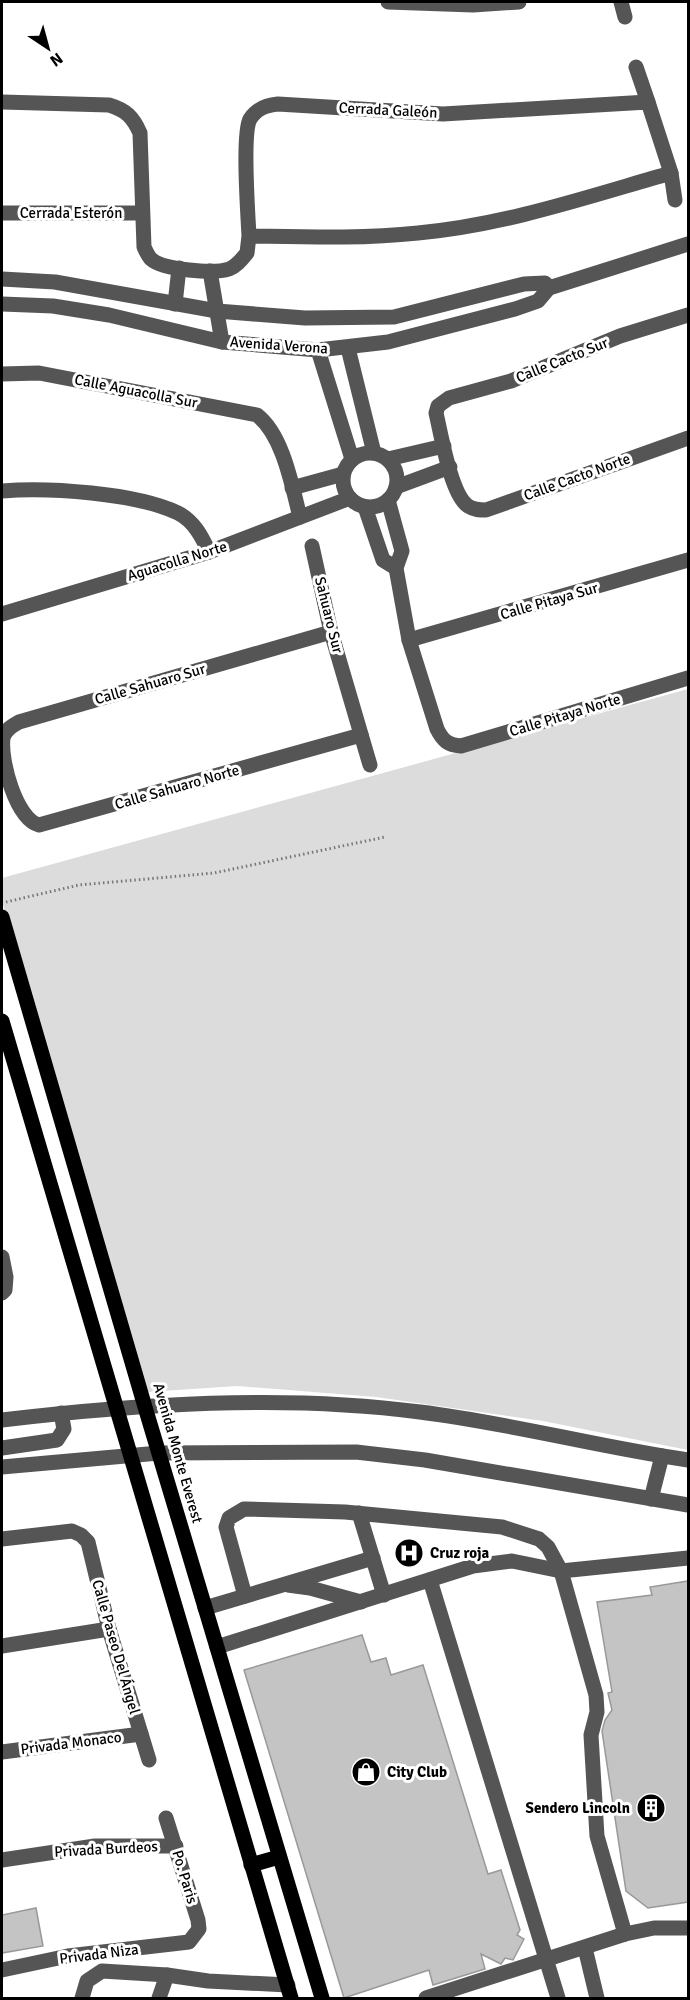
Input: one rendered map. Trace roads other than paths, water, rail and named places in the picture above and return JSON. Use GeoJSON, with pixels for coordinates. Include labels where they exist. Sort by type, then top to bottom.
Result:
{"type":"FeatureCollection","features":[{"type":"Feature","properties":{"kind":"main road","name":"Avenida Monte Everest"},"geometry":{"type":"LineString","coordinates":[[2,917],[145,1407],[322,1998]]}},
{"type":"Feature","properties":{"kind":"main road"},"geometry":{"type":"LineString","coordinates":[[2,1021],[290,1992]]}},
{"type":"Feature","properties":{"kind":"main road"},"geometry":{"type":"LineString","coordinates":[[251,1864],[279,1857]]}},
{"type":"Feature","properties":{"kind":"street"},"geometry":{"type":"LineString","coordinates":[[388,2],[452,4],[519,2]]}},
{"type":"Feature","properties":{"kind":"street"},"geometry":{"type":"LineString","coordinates":[[621,2],[625,17]]}},
{"type":"Feature","properties":{"kind":"street"},"geometry":{"type":"LineString","coordinates":[[636,67],[671,173],[675,201]]}},
{"type":"Feature","properties":{"kind":"street","name":"Cerrada Esterón"},"geometry":{"type":"LineString","coordinates":[[2,102],[110,105],[123,110],[134,119],[140,133],[141,213],[144,247],[150,258],[159,264],[210,271]]}},
{"type":"Feature","properties":{"kind":"street","name":"Cerrada Galeón"},"geometry":{"type":"LineString","coordinates":[[210,271],[229,269],[247,254],[249,236],[247,127],[257,111],[266,105],[443,114],[648,102]]}},
{"type":"Feature","properties":{"kind":"street"},"geometry":{"type":"LineString","coordinates":[[249,236],[357,237],[470,226],[538,212],[671,173]]}},
{"type":"Feature","properties":{"kind":"street","name":"Cerrada Esterón"},"geometry":{"type":"LineString","coordinates":[[2,213],[141,213]]}},
{"type":"Feature","properties":{"kind":"street","name":"Avenida Verona"},"geometry":{"type":"LineString","coordinates":[[2,304],[75,309],[222,342],[318,350],[348,348],[388,342],[515,309],[538,301],[549,288],[688,244]]}},
{"type":"Feature","properties":{"kind":"street"},"geometry":{"type":"LineString","coordinates":[[176,304],[179,268]]}},
{"type":"Feature","properties":{"kind":"street"},"geometry":{"type":"LineString","coordinates":[[210,271],[222,342]]}},
{"type":"Feature","properties":{"kind":"street","name":"Avenida Verona"},"geometry":{"type":"LineString","coordinates":[[2,279],[55,282],[217,311],[305,318],[394,316],[538,281],[545,283],[549,288]]}},
{"type":"Feature","properties":{"kind":"street","name":"Calle Cacto Sur"},"geometry":{"type":"LineString","coordinates":[[444,446],[436,413],[438,406],[448,398],[511,381],[620,336],[688,315]]}},
{"type":"Feature","properties":{"kind":"street"},"geometry":{"type":"LineString","coordinates":[[348,348],[381,456],[396,472],[396,487],[388,500],[381,505],[365,507],[350,498],[345,491],[343,474],[352,459],[358,455],[381,456],[444,446],[450,467],[396,487]]}},
{"type":"Feature","properties":{"kind":"street"},"geometry":{"type":"LineString","coordinates":[[318,350],[352,459]]}},
{"type":"Feature","properties":{"kind":"street","name":"Calle Aguacolla Sur"},"geometry":{"type":"LineString","coordinates":[[2,374],[39,373],[93,381],[257,415],[267,423],[275,436],[292,488]]}},
{"type":"Feature","properties":{"kind":"street","name":"Calle Cacto Norte"},"geometry":{"type":"LineString","coordinates":[[450,467],[466,506],[475,510],[486,510],[688,438]]}},
{"type":"Feature","properties":{"kind":"street"},"geometry":{"type":"LineString","coordinates":[[300,517],[292,488],[343,474]]}},
{"type":"Feature","properties":{"kind":"street"},"geometry":{"type":"LineString","coordinates":[[2,491],[64,490],[156,506],[179,514],[189,521],[199,531],[209,552]]}},
{"type":"Feature","properties":{"kind":"street","name":"Aguacolla Norte"},"geometry":{"type":"LineString","coordinates":[[2,614],[209,552],[350,498]]}},
{"type":"Feature","properties":{"kind":"street"},"geometry":{"type":"LineString","coordinates":[[388,500],[402,551],[396,568],[409,640]]}},
{"type":"Feature","properties":{"kind":"street"},"geometry":{"type":"LineString","coordinates":[[365,507],[383,560],[396,568]]}},
{"type":"Feature","properties":{"kind":"street","name":"Sahuaro Sur"},"geometry":{"type":"LineString","coordinates":[[312,546],[331,632],[370,765]]}},
{"type":"Feature","properties":{"kind":"street","name":"Calle Pitaya Sur"},"geometry":{"type":"LineString","coordinates":[[409,640],[688,560]]}},
{"type":"Feature","properties":{"kind":"street","name":"Calle Sahuaro Sur"},"geometry":{"type":"LineString","coordinates":[[5,778],[2,739],[5,732],[19,722],[331,632]]}},
{"type":"Feature","properties":{"kind":"street","name":"Calle Pitaya Norte"},"geometry":{"type":"LineString","coordinates":[[409,640],[436,729],[442,739],[450,745],[461,746],[688,678]]}},
{"type":"Feature","properties":{"kind":"street","name":"Calle Sahuaro Norte"},"geometry":{"type":"LineString","coordinates":[[5,778],[26,819],[39,825],[361,735]]}},
{"type":"Feature","properties":{"kind":"street"},"geometry":{"type":"LineString","coordinates":[[2,1257],[6,1277],[3,1291]]}},
{"type":"Feature","properties":{"kind":"street"},"geometry":{"type":"LineString","coordinates":[[2,1419],[117,1408],[278,1403],[350,1404],[442,1415],[688,1460]]}},
{"type":"Feature","properties":{"kind":"street"},"geometry":{"type":"LineString","coordinates":[[2,1448],[57,1440],[64,1429],[61,1413]]}},
{"type":"Feature","properties":{"kind":"street"},"geometry":{"type":"LineString","coordinates":[[2,1467],[159,1453],[356,1452],[425,1460],[688,1505]]}},
{"type":"Feature","properties":{"kind":"street"},"geometry":{"type":"LineString","coordinates":[[651,1499],[662,1456]]}},
{"type":"Feature","properties":{"kind":"street"},"geometry":{"type":"LineString","coordinates":[[245,1596],[226,1527],[235,1512],[244,1509],[359,1513],[460,1521],[529,1534],[548,1547],[561,1571],[596,1695],[597,1712],[591,1736],[597,1836],[625,1934]]}},
{"type":"Feature","properties":{"kind":"street"},"geometry":{"type":"LineString","coordinates":[[359,1513],[384,1595]]}},
{"type":"Feature","properties":{"kind":"street","name":"Calle Paseo Del Ángel"},"geometry":{"type":"LineString","coordinates":[[2,1539],[72,1531],[81,1535],[88,1542],[109,1629],[149,1760]]}},
{"type":"Feature","properties":{"kind":"street"},"geometry":{"type":"LineString","coordinates":[[206,1608],[373,1558]]}},
{"type":"Feature","properties":{"kind":"street"},"geometry":{"type":"LineString","coordinates":[[217,1647],[473,1566],[513,1561],[561,1571],[688,1558]]}},
{"type":"Feature","properties":{"kind":"street"},"geometry":{"type":"LineString","coordinates":[[430,1580],[558,1998]]}},
{"type":"Feature","properties":{"kind":"street"},"geometry":{"type":"LineString","coordinates":[[282,1584],[310,1588],[361,1602]]}},
{"type":"Feature","properties":{"kind":"street"},"geometry":{"type":"LineString","coordinates":[[2,1646],[109,1629]]}},
{"type":"Feature","properties":{"kind":"street","name":"Privada Monaco"},"geometry":{"type":"LineString","coordinates":[[2,1752],[141,1734]]}},
{"type":"Feature","properties":{"kind":"street","name":"Po. Paris"},"geometry":{"type":"LineString","coordinates":[[166,1818],[198,1920],[199,1929],[195,1936]]}},
{"type":"Feature","properties":{"kind":"street","name":"Privada Burdeos"},"geometry":{"type":"LineString","coordinates":[[2,1860],[95,1846],[176,1846]]}},
{"type":"Feature","properties":{"kind":"street"},"geometry":{"type":"LineString","coordinates":[[426,1998],[625,1934],[654,1928],[688,1928]]}},
{"type":"Feature","properties":{"kind":"street","name":"Privada Niza"},"geometry":{"type":"LineString","coordinates":[[2,1970],[68,1956],[183,1945],[195,1936]]}},
{"type":"Feature","properties":{"kind":"street"},"geometry":{"type":"LineString","coordinates":[[585,1948],[597,1998]]}},
{"type":"Feature","properties":{"kind":"street"},"geometry":{"type":"LineString","coordinates":[[82,1998],[87,1981],[102,1971],[167,1975],[290,1992]]}},
{"type":"Feature","properties":{"kind":"street"},"geometry":{"type":"LineString","coordinates":[[159,1998],[167,1975]]}},
{"type":"Feature","properties":{"kind":"place","name":"Cruz roja"},"geometry":{"type":"Point","coordinates":[409,1553]}},
{"type":"Feature","properties":{"kind":"place","name":"City Club"},"geometry":{"type":"Point","coordinates":[366,1772]}},
{"type":"Feature","properties":{"kind":"place","name":"Sendero Lincoln"},"geometry":{"type":"Point","coordinates":[651,1808]}}]}
